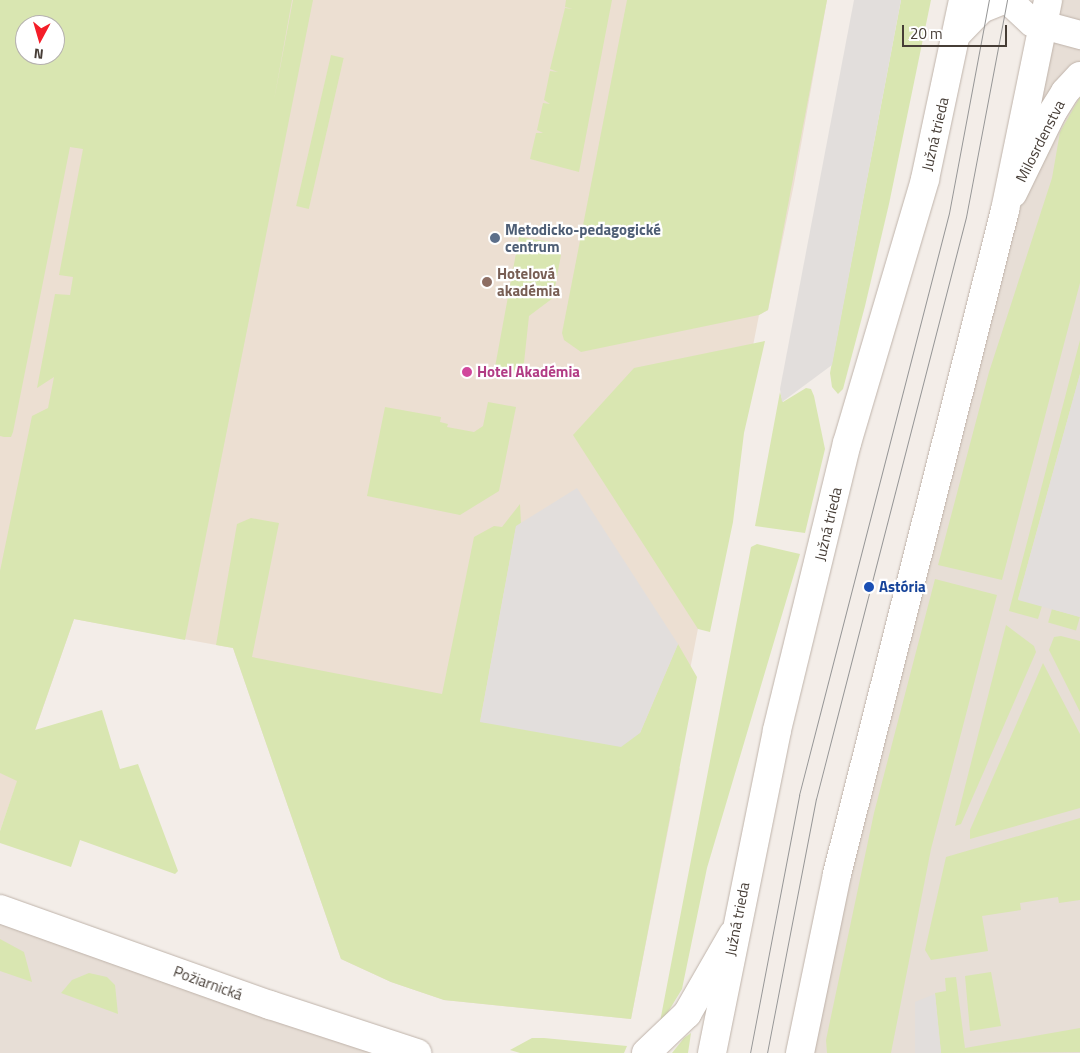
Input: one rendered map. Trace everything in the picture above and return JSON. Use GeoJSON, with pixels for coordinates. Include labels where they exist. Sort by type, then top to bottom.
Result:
{"type":"FeatureCollection","features":[{"type":"Feature","properties":{"kind":"street","name":"Južná trieda"},"geometry":{"type":"LineString","coordinates":[[712,1053],[734,932],[777,730],[847,443],[910,234],[958,33],[963,0]]}},
{"type":"Feature","properties":{"kind":"street"},"geometry":{"type":"LineString","coordinates":[[958,33],[981,9],[1004,0]]}},
{"type":"Feature","properties":{"kind":"street"},"geometry":{"type":"LineString","coordinates":[[1008,0],[1032,22],[1046,13]]}},
{"type":"Feature","properties":{"kind":"street"},"geometry":{"type":"LineString","coordinates":[[1046,13],[1080,36]]}},
{"type":"Feature","properties":{"kind":"street"},"geometry":{"type":"LineString","coordinates":[[800,1053],[837,874],[1005,210],[1046,13]]}},
{"type":"Feature","properties":{"kind":"street","name":"Milosrdenstva"},"geometry":{"type":"LineString","coordinates":[[1005,210],[1052,113],[1065,92],[1080,76]]}},
{"type":"Feature","properties":{"kind":"street","name":"Požiarnická"},"geometry":{"type":"LineString","coordinates":[[0,908],[270,1005],[417,1053]]}},
{"type":"Feature","properties":{"kind":"street"},"geometry":{"type":"LineString","coordinates":[[646,1053],[687,1014],[734,932]]}},
{"type":"Feature","properties":{"kind":"shaded area"},"geometry":{"type":"Polygon","coordinates":[[[0,0],[827,0],[794,184],[768,310],[759,315],[673,757],[680,769],[631,1019],[444,1000],[391,982],[341,959],[233,648],[74,619],[0,831],[0,0]]]}},
{"type":"Feature","properties":{"kind":"shaded area"},"geometry":{"type":"Polygon","coordinates":[[[854,0],[901,0],[832,365],[782,402],[780,389],[854,0]]]}},
{"type":"Feature","properties":{"kind":"shaded area"},"geometry":{"type":"Polygon","coordinates":[[[1047,0],[1080,0],[1080,1053],[800,1053],[1047,0]]]}},
{"type":"Feature","properties":{"kind":"shaded area"},"geometry":{"type":"Polygon","coordinates":[[[1080,374],[1080,617],[1018,600],[1080,374]]]}},
{"type":"Feature","properties":{"kind":"shaded area"},"geometry":{"type":"Polygon","coordinates":[[[577,488],[678,644],[640,733],[621,747],[480,722],[516,526],[577,488]]]}},
{"type":"Feature","properties":{"kind":"shaded area"},"geometry":{"type":"Polygon","coordinates":[[[0,909],[416,1053],[0,1053],[0,909]]]}},
{"type":"Feature","properties":{"kind":"shaded area"},"geometry":{"type":"Polygon","coordinates":[[[935,994],[941,1053],[915,1053],[915,1002],[935,994]]]}},
{"type":"Feature","properties":{"kind":"green space"},"geometry":{"type":"Polygon","coordinates":[[[0,0],[292,0],[274,100],[293,0],[313,0],[185,640],[74,619],[35,730],[102,710],[120,769],[138,764],[178,871],[175,874],[80,840],[71,867],[0,843],[0,831],[17,781],[0,773],[0,571],[32,416],[48,408],[54,377],[37,388],[55,294],[70,295],[73,277],[59,275],[83,149],[70,147],[13,432],[11,437],[0,436],[0,0]]]}},
{"type":"Feature","properties":{"kind":"green space"},"geometry":{"type":"Polygon","coordinates":[[[566,0],[612,0],[579,172],[530,159],[536,133],[543,133],[537,130],[543,103],[550,104],[544,100],[550,71],[558,72],[550,69],[565,8],[573,9],[565,7],[566,0]]]}},
{"type":"Feature","properties":{"kind":"green space"},"geometry":{"type":"Polygon","coordinates":[[[627,0],[827,0],[768,310],[759,315],[581,352],[564,340],[562,333],[627,0]]]}},
{"type":"Feature","properties":{"kind":"green space"},"geometry":{"type":"Polygon","coordinates":[[[901,0],[931,0],[889,204],[865,306],[843,389],[838,394],[832,387],[830,373],[901,0]]]}},
{"type":"Feature","properties":{"kind":"green space"},"geometry":{"type":"Polygon","coordinates":[[[331,55],[344,58],[309,209],[296,206],[331,55]]]}},
{"type":"Feature","properties":{"kind":"green space"},"geometry":{"type":"Polygon","coordinates":[[[1080,97],[1080,283],[1002,580],[938,565],[989,372],[1052,178],[1060,132],[1080,97]]]}},
{"type":"Feature","properties":{"kind":"green space"},"geometry":{"type":"Polygon","coordinates":[[[519,237],[552,242],[561,255],[553,298],[529,316],[523,372],[495,367],[519,237]]]}},
{"type":"Feature","properties":{"kind":"green space"},"geometry":{"type":"Polygon","coordinates":[[[1080,340],[1080,374],[1018,599],[1042,606],[1038,619],[1009,611],[1080,340]]]}},
{"type":"Feature","properties":{"kind":"green space"},"geometry":{"type":"Polygon","coordinates":[[[765,341],[744,433],[733,522],[710,632],[698,629],[573,435],[634,368],[765,341]]]}},
{"type":"Feature","properties":{"kind":"green space"},"geometry":{"type":"Polygon","coordinates":[[[806,388],[811,389],[814,396],[825,449],[805,533],[755,526],[780,392],[783,402],[806,388]]]}},
{"type":"Feature","properties":{"kind":"green space"},"geometry":{"type":"Polygon","coordinates":[[[488,402],[516,407],[499,491],[460,515],[367,496],[385,407],[441,417],[440,422],[448,424],[447,427],[474,432],[483,426],[488,402]]]}},
{"type":"Feature","properties":{"kind":"green space"},"geometry":{"type":"Polygon","coordinates":[[[520,504],[521,523],[516,527],[480,722],[640,733],[678,644],[697,677],[631,1019],[444,1000],[391,982],[341,959],[233,648],[216,645],[237,524],[251,518],[279,523],[252,657],[442,694],[474,537],[494,526],[502,527],[520,504]]]}},
{"type":"Feature","properties":{"kind":"green space"},"geometry":{"type":"Polygon","coordinates":[[[757,544],[800,554],[707,868],[682,989],[659,1027],[751,547],[757,544]]]}},
{"type":"Feature","properties":{"kind":"green space"},"geometry":{"type":"Polygon","coordinates":[[[935,579],[997,595],[931,849],[891,1053],[827,1053],[826,1040],[874,813],[935,579]]]}},
{"type":"Feature","properties":{"kind":"green space"},"geometry":{"type":"Polygon","coordinates":[[[1052,609],[1080,617],[1076,630],[1048,622],[1052,609]]]}},
{"type":"Feature","properties":{"kind":"green space"},"geometry":{"type":"Polygon","coordinates":[[[1006,625],[1034,646],[1036,652],[961,824],[955,826],[1006,625]]]}},
{"type":"Feature","properties":{"kind":"green space"},"geometry":{"type":"Polygon","coordinates":[[[1061,636],[1080,641],[1080,712],[1049,650],[1054,637],[1061,636]]]}},
{"type":"Feature","properties":{"kind":"green space"},"geometry":{"type":"Polygon","coordinates":[[[1043,663],[1080,734],[1080,808],[970,839],[970,830],[1043,663]]]}},
{"type":"Feature","properties":{"kind":"green space"},"geometry":{"type":"Polygon","coordinates":[[[1080,818],[1080,900],[1059,903],[1058,897],[1020,903],[1021,910],[982,916],[988,951],[931,960],[925,950],[946,857],[1080,818]]]}},
{"type":"Feature","properties":{"kind":"green space"},"geometry":{"type":"Polygon","coordinates":[[[0,939],[24,952],[32,982],[0,971],[0,939]]]}},
{"type":"Feature","properties":{"kind":"green space"},"geometry":{"type":"Polygon","coordinates":[[[991,972],[1001,1026],[970,1031],[965,976],[991,972]]]}},
{"type":"Feature","properties":{"kind":"green space"},"geometry":{"type":"Polygon","coordinates":[[[89,973],[107,977],[115,985],[118,1014],[61,993],[72,980],[89,973]]]}},
{"type":"Feature","properties":{"kind":"green space"},"geometry":{"type":"Polygon","coordinates":[[[956,977],[965,1048],[1080,1028],[1080,1052],[941,1053],[935,993],[946,991],[945,978],[956,977]]]}},
{"type":"Feature","properties":{"kind":"green space"},"geometry":{"type":"Polygon","coordinates":[[[691,1033],[688,1053],[672,1053],[684,1038],[691,1033]]]}},
{"type":"Feature","properties":{"kind":"green space"},"geometry":{"type":"Polygon","coordinates":[[[532,1038],[627,1046],[624,1053],[520,1053],[510,1050],[532,1038]]]}},
{"type":"Feature","properties":{"kind":"tram line"},"geometry":{"type":"LineString","coordinates":[[750,1053],[799,795],[949,213],[989,0]]}},
{"type":"Feature","properties":{"kind":"tram line"},"geometry":{"type":"LineString","coordinates":[[767,1053],[816,799],[966,217],[1007,0]]}},
{"type":"Feature","properties":{"kind":"place","name":"Metodicko-pedagogické centrum"},"geometry":{"type":"Point","coordinates":[495,238]}},
{"type":"Feature","properties":{"kind":"place","name":"Hotelová akadémia"},"geometry":{"type":"Point","coordinates":[487,282]}},
{"type":"Feature","properties":{"kind":"place","name":"Hotel Akadémia"},"geometry":{"type":"Point","coordinates":[467,372]}},
{"type":"Feature","properties":{"kind":"place","name":"Astória"},"geometry":{"type":"Point","coordinates":[869,587]}}]}
